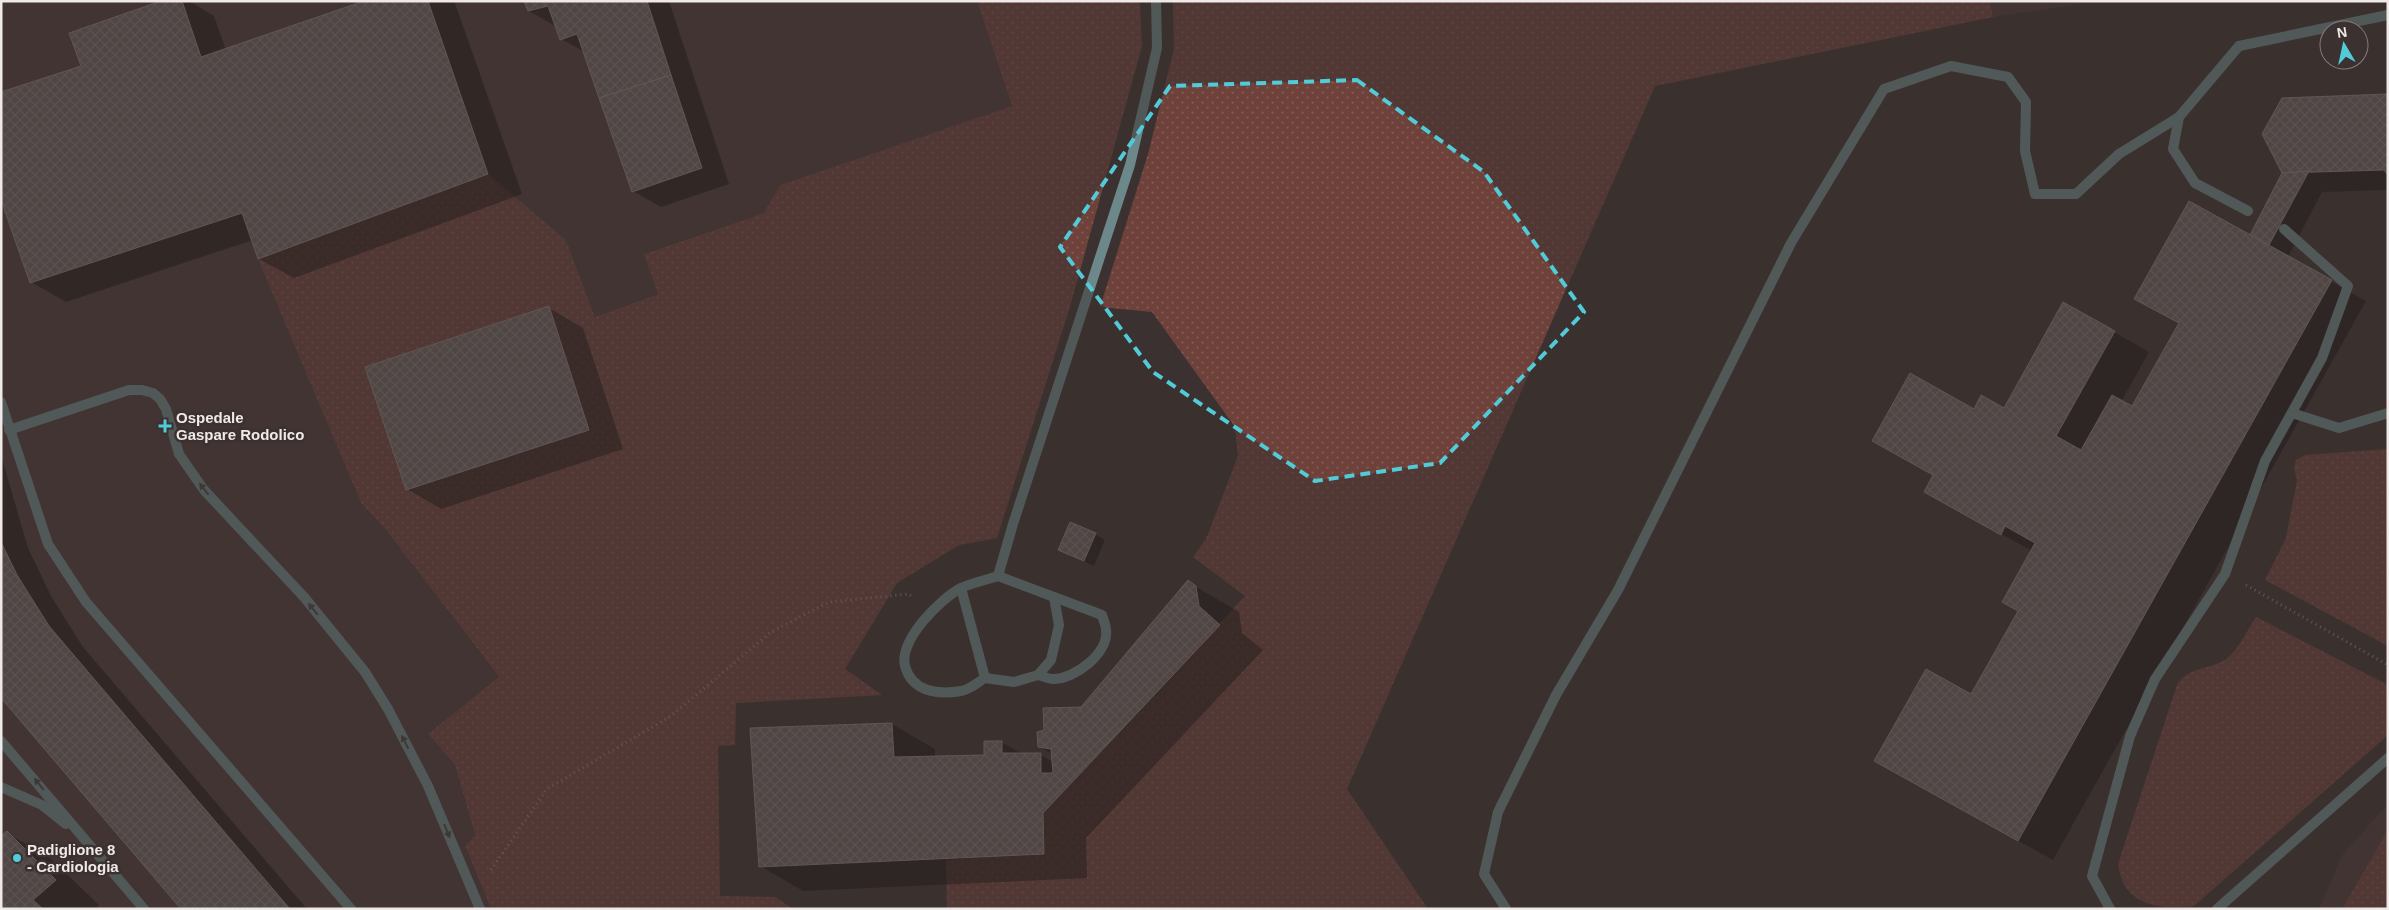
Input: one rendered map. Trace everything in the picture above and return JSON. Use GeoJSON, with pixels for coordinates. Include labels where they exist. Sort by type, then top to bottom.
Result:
{"type":"FeatureCollection","features":[{"type":"Feature","properties":{"kind":"lane"},"geometry":{"type":"LineString","coordinates":[[998,576],[1016,514],[1130,165],[1157,48],[1156,1]]}},
{"type":"Feature","properties":{"kind":"lane"},"geometry":{"type":"LineString","coordinates":[[1506,909],[1484,874],[1498,812],[1556,695],[1618,590],[1791,242],[1884,89],[1951,66],[2008,77],[2026,102],[2025,151],[2035,194],[2076,194],[2119,154],[2179,117],[2240,46],[2388,15]]}},
{"type":"Feature","properties":{"kind":"lane"},"geometry":{"type":"LineString","coordinates":[[2179,117],[2174,149],[2195,183],[2248,211]]}},
{"type":"Feature","properties":{"kind":"lane"},"geometry":{"type":"LineString","coordinates":[[2110,909],[2092,876],[2130,736],[2155,679],[2226,574],[2265,461],[2322,358],[2348,286],[2284,229]]}},
{"type":"Feature","properties":{"kind":"lane"},"geometry":{"type":"LineString","coordinates":[[9,430],[110,395],[142,390],[160,399],[166,409],[179,454],[204,490],[304,597],[365,672],[388,709],[428,786],[480,909]]}},
{"type":"Feature","properties":{"kind":"lane"},"geometry":{"type":"LineString","coordinates":[[1,402],[48,544],[86,602],[351,909]]}},
{"type":"Feature","properties":{"kind":"lane"},"geometry":{"type":"LineString","coordinates":[[2292,413],[2339,428],[2388,412]]}},
{"type":"Feature","properties":{"kind":"lane"},"geometry":{"type":"LineString","coordinates":[[998,576],[1102,615],[1107,631],[1101,650],[1086,665],[1068,677],[1052,679],[1038,675],[1014,682],[985,678],[963,691],[926,691],[912,682],[905,665],[910,639],[930,612],[961,588],[998,576]]}},
{"type":"Feature","properties":{"kind":"lane"},"geometry":{"type":"LineString","coordinates":[[961,588],[985,678]]}},
{"type":"Feature","properties":{"kind":"lane"},"geometry":{"type":"LineString","coordinates":[[1038,675],[1051,660],[1059,625],[1054,597]]}},
{"type":"Feature","properties":{"kind":"lane"},"geometry":{"type":"LineString","coordinates":[[1,741],[144,909]]}},
{"type":"Feature","properties":{"kind":"lane"},"geometry":{"type":"LineString","coordinates":[[2217,909],[2388,758]]}},
{"type":"Feature","properties":{"kind":"lane"},"geometry":{"type":"LineString","coordinates":[[1,787],[42,805],[80,836]]}},
{"type":"Feature","properties":{"kind":"path"},"geometry":{"type":"LineString","coordinates":[[2226,574],[2388,665]]}},
{"type":"Feature","properties":{"kind":"path"},"geometry":{"type":"LineString","coordinates":[[474,895],[547,789],[671,716],[771,632],[829,602],[908,594]]}},
{"type":"Feature","properties":{"kind":"highlighted area"},"geometry":{"type":"Polygon","coordinates":[[[1357,80],[1484,172],[1584,312],[1440,463],[1315,481],[1153,372],[1060,247],[1170,86],[1357,80]]]}},
{"type":"Feature","properties":{"kind":"shaded area","name":"Ospedale Gaspare Rodolico"},"geometry":{"type":"Polygon","coordinates":[[[1,1],[977,1],[1012,106],[780,185],[764,213],[645,253],[658,294],[595,317],[566,240],[259,259],[361,503],[386,530],[499,678],[428,734],[455,765],[475,835],[465,847],[491,909],[1,909],[1,1]]]}},
{"type":"Feature","properties":{"kind":"shaded area"},"geometry":{"type":"Polygon","coordinates":[[[977,1],[1140,1],[1142,46],[1070,307],[997,538],[959,545],[897,583],[845,669],[882,695],[736,703],[735,745],[718,746],[720,896],[775,897],[793,909],[491,909],[465,846],[475,835],[455,765],[428,734],[499,677],[386,530],[361,503],[258,259],[488,174],[566,240],[595,317],[658,294],[644,254],[764,213],[780,185],[1012,106],[977,1]]]}},
{"type":"Feature","properties":{"kind":"shaded area"},"geometry":{"type":"Polygon","coordinates":[[[1173,1],[1990,1],[1993,17],[1655,86],[1347,789],[1428,909],[947,909],[946,860],[1044,853],[1043,813],[1245,596],[1193,557],[1206,539],[1238,456],[1235,427],[1152,312],[1100,307],[1148,154],[1174,49],[1173,1]]]}},
{"type":"Feature","properties":{"kind":"shaded area"},"geometry":{"type":"Polygon","coordinates":[[[1990,1],[2100,1],[1993,17],[1990,1]]]}},
{"type":"Feature","properties":{"kind":"shaded area"},"geometry":{"type":"Polygon","coordinates":[[[2388,449],[2388,646],[2265,580],[2286,538],[2297,480],[2294,468],[2296,460],[2305,455],[2388,449]]]}},
{"type":"Feature","properties":{"kind":"shaded area"},"geometry":{"type":"Polygon","coordinates":[[[2256,617],[2388,685],[2388,735],[2194,906],[2167,907],[2144,902],[2134,896],[2127,888],[2121,878],[2118,864],[2177,685],[2188,674],[2224,661],[2230,656],[2256,617]]]}},
{"type":"Feature","properties":{"kind":"shaded area"},"geometry":{"type":"Polygon","coordinates":[[[2388,804],[2388,909],[2319,909],[2343,854],[2388,804]]]}},
{"type":"Feature","properties":{"kind":"shaded area"},"geometry":{"type":"Polygon","coordinates":[[[2388,830],[2388,909],[2342,909],[2388,830]]]}},
{"type":"Feature","properties":{"kind":"building"},"geometry":{"type":"Polygon","coordinates":[[[161,1],[182,1],[201,57],[364,1],[428,1],[488,174],[258,259],[242,213],[30,283],[1,200],[1,92],[81,66],[69,33],[161,1]]]}},
{"type":"Feature","properties":{"kind":"building"},"geometry":{"type":"Polygon","coordinates":[[[524,1],[647,1],[671,75],[599,98],[577,34],[560,40],[548,6],[528,11],[524,1]]]}},
{"type":"Feature","properties":{"kind":"building"},"geometry":{"type":"Polygon","coordinates":[[[671,75],[702,168],[632,192],[599,98],[671,75]]]}},
{"type":"Feature","properties":{"kind":"building"},"geometry":{"type":"Polygon","coordinates":[[[2388,94],[2388,175],[2384,170],[2282,173],[2262,134],[2282,98],[2388,94]]]}},
{"type":"Feature","properties":{"kind":"building"},"geometry":{"type":"Polygon","coordinates":[[[2309,171],[2269,245],[2250,235],[2282,173],[2309,171]]]}},
{"type":"Feature","properties":{"kind":"building"},"geometry":{"type":"Polygon","coordinates":[[[2189,201],[2332,280],[2018,841],[1874,761],[1926,669],[1971,694],[2018,611],[2002,602],[2035,543],[2005,526],[2001,535],[1924,492],[1933,475],[1872,441],[1910,373],[1974,409],[1981,395],[2004,408],[2063,302],[2115,331],[2056,436],[2081,450],[2112,395],[2132,406],[2179,323],[2134,299],[2189,201]]]}},
{"type":"Feature","properties":{"kind":"building"},"geometry":{"type":"Polygon","coordinates":[[[549,306],[589,430],[406,490],[365,367],[549,306]]]}},
{"type":"Feature","properties":{"kind":"building"},"geometry":{"type":"Polygon","coordinates":[[[1070,522],[1096,533],[1084,561],[1058,550],[1070,522]]]}},
{"type":"Feature","properties":{"kind":"building"},"geometry":{"type":"Polygon","coordinates":[[[1,542],[17,575],[49,626],[290,909],[181,909],[1,698],[1,542]]]}},
{"type":"Feature","properties":{"kind":"building"},"geometry":{"type":"Polygon","coordinates":[[[1188,580],[1196,586],[1199,606],[1220,625],[1043,813],[1044,854],[759,867],[750,728],[892,723],[894,757],[984,755],[984,741],[1002,741],[1002,753],[1041,753],[1041,773],[1053,773],[1051,749],[1038,747],[1037,732],[1044,730],[1043,708],[1081,707],[1188,580]]]}},
{"type":"Feature","properties":{"kind":"building","name":"Padiglione 8 - Cardiologia"},"geometry":{"type":"Polygon","coordinates":[[[7,831],[56,880],[33,900],[43,909],[1,909],[1,836],[7,831]]]}},
{"type":"Feature","properties":{"kind":"place","name":"Ospedale Gaspare Rodolico"},"geometry":{"type":"Point","coordinates":[165,426]}},
{"type":"Feature","properties":{"kind":"place","name":"Padiglione 8 - Cardiologia"},"geometry":{"type":"Point","coordinates":[17,858]}}]}
